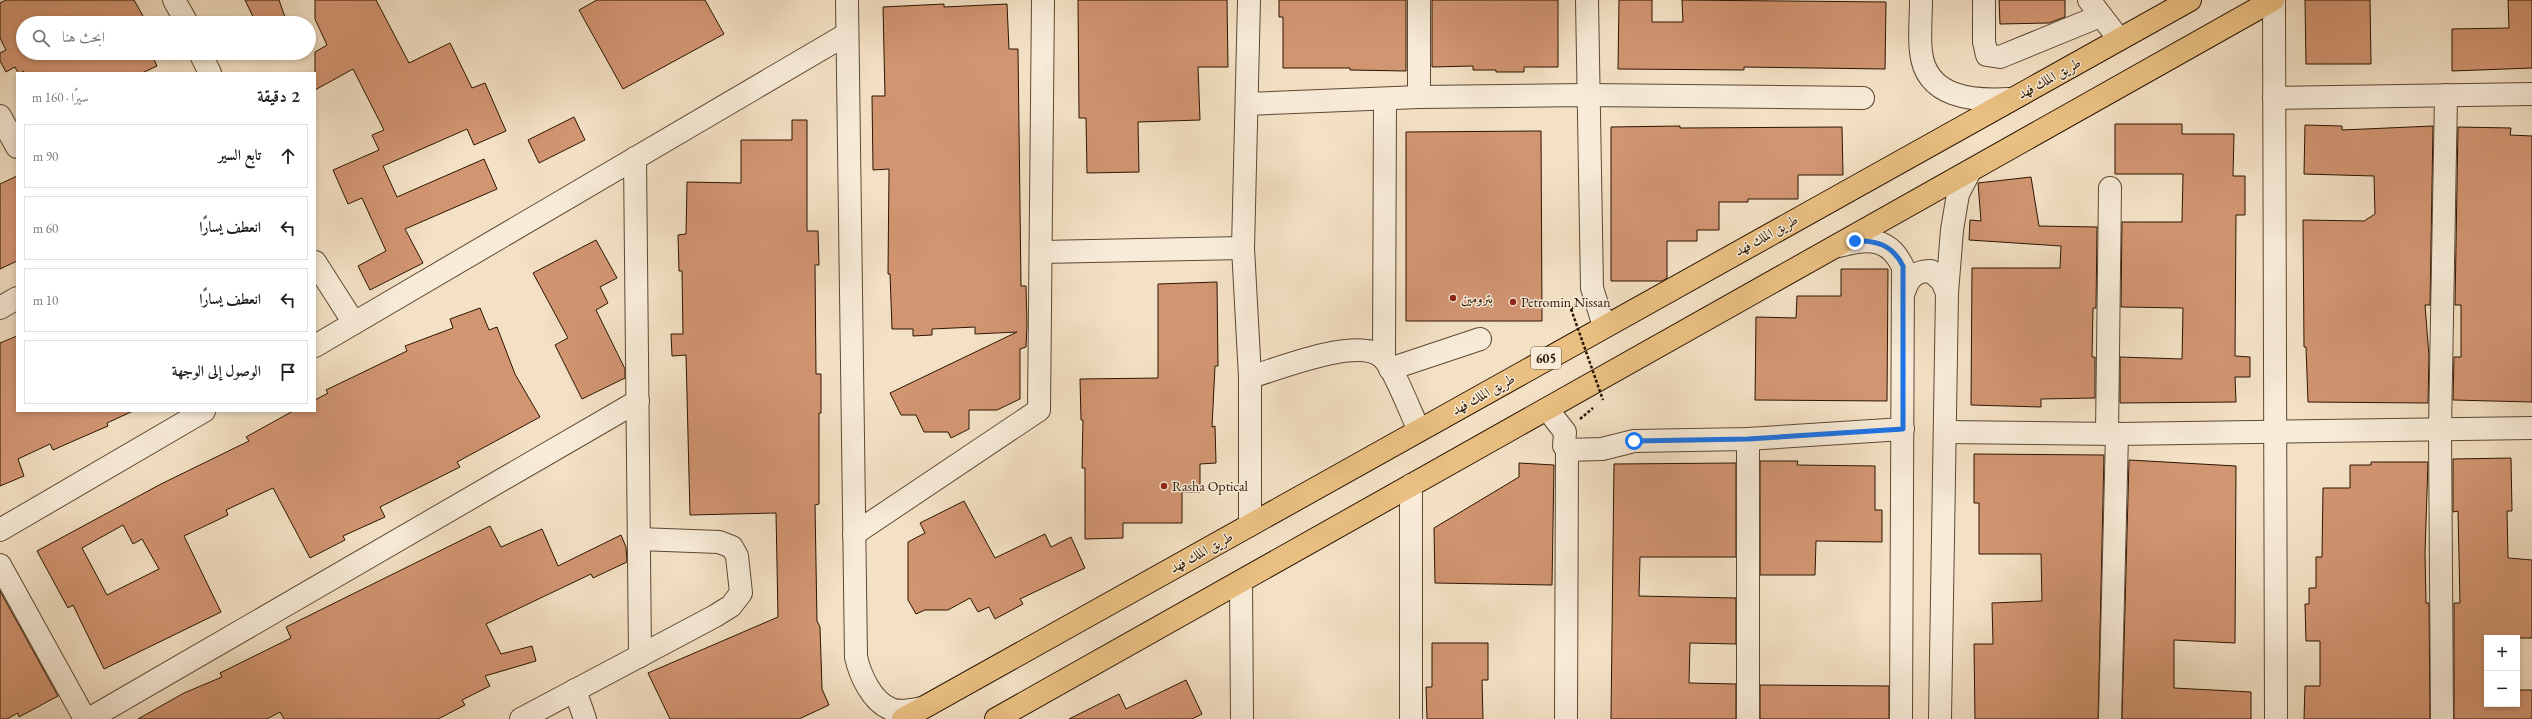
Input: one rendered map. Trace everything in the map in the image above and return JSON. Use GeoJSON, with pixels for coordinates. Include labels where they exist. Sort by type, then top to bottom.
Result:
{"type":"FeatureCollection","features":[{"type":"Feature","properties":{"kind":"highway","name":"طريق الملك فهد"},"geometry":{"type":"LineString","coordinates":[[912,714],[2009,99],[2190,0]]}},
{"type":"Feature","properties":{"kind":"highway"},"geometry":{"type":"LineString","coordinates":[[1009,716],[1411,485],[2273,0]]}},
{"type":"Feature","properties":{"kind":"street"},"geometry":{"type":"LineString","coordinates":[[174,0],[183,16]]}},
{"type":"Feature","properties":{"kind":"street"},"geometry":{"type":"LineString","coordinates":[[847,0],[856,657],[860,673],[882,703],[891,709],[905,711],[912,714]]}},
{"type":"Feature","properties":{"kind":"street"},"geometry":{"type":"LineString","coordinates":[[854,534],[1039,410],[1043,0]]}},
{"type":"Feature","properties":{"kind":"street"},"geometry":{"type":"LineString","coordinates":[[1249,0],[1243,248],[1250,377],[1250,525]]}},
{"type":"Feature","properties":{"kind":"street"},"geometry":{"type":"LineString","coordinates":[[1419,0],[1419,97]]}},
{"type":"Feature","properties":{"kind":"street"},"geometry":{"type":"LineString","coordinates":[[1586,0],[1592,288],[1604,326]]}},
{"type":"Feature","properties":{"kind":"street"},"geometry":{"type":"LineString","coordinates":[[1921,0],[1921,52],[1925,68],[1933,81],[1946,91],[1962,98],[1981,100],[2009,99]]}},
{"type":"Feature","properties":{"kind":"street"},"geometry":{"type":"LineString","coordinates":[[1984,0],[1984,42],[1987,55],[2000,57],[2095,8],[2119,39]]}},
{"type":"Feature","properties":{"kind":"street"},"geometry":{"type":"LineString","coordinates":[[2273,0],[2276,719]]}},
{"type":"Feature","properties":{"kind":"street"},"geometry":{"type":"LineString","coordinates":[[316,345],[847,34]]}},
{"type":"Feature","properties":{"kind":"street"},"geometry":{"type":"LineString","coordinates":[[204,60],[210,72]]}},
{"type":"Feature","properties":{"kind":"street"},"geometry":{"type":"LineString","coordinates":[[2274,98],[2532,94]]}},
{"type":"Feature","properties":{"kind":"street"},"geometry":{"type":"LineString","coordinates":[[1247,104],[1385,100],[1419,97],[1587,95],[1863,98]]}},
{"type":"Feature","properties":{"kind":"street"},"geometry":{"type":"LineString","coordinates":[[2442,719],[2440,429],[2446,95]]}},
{"type":"Feature","properties":{"kind":"street"},"geometry":{"type":"LineString","coordinates":[[1385,100],[1387,364]]}},
{"type":"Feature","properties":{"kind":"street"},"geometry":{"type":"LineString","coordinates":[[0,116],[16,145]]}},
{"type":"Feature","properties":{"kind":"street"},"geometry":{"type":"LineString","coordinates":[[635,158],[640,656]]}},
{"type":"Feature","properties":{"kind":"street"},"geometry":{"type":"LineString","coordinates":[[1940,719],[1946,432],[1947,293],[1952,230],[1958,194],[1970,171]]}},
{"type":"Feature","properties":{"kind":"street"},"geometry":{"type":"LineString","coordinates":[[2110,188],[2112,434],[2110,719]]}},
{"type":"Feature","properties":{"kind":"street"},"geometry":{"type":"LineString","coordinates":[[1830,248],[1867,240],[1889,247],[1897,255],[1903,266],[1901,719]]}},
{"type":"Feature","properties":{"kind":"street"},"geometry":{"type":"LineString","coordinates":[[1041,252],[1243,248]]}},
{"type":"Feature","properties":{"kind":"street"},"geometry":{"type":"LineString","coordinates":[[316,264],[354,323]]}},
{"type":"Feature","properties":{"kind":"street"},"geometry":{"type":"LineString","coordinates":[[1904,292],[1909,279],[1915,274],[1931,271],[1942,281],[1947,293]]}},
{"type":"Feature","properties":{"kind":"street"},"geometry":{"type":"LineString","coordinates":[[0,308],[16,299]]}},
{"type":"Feature","properties":{"kind":"street"},"geometry":{"type":"LineString","coordinates":[[1387,364],[1480,339]]}},
{"type":"Feature","properties":{"kind":"street"},"geometry":{"type":"LineString","coordinates":[[1250,377],[1345,349],[1376,353],[1387,364],[1419,430]]}},
{"type":"Feature","properties":{"kind":"street"},"geometry":{"type":"LineString","coordinates":[[89,719],[638,401]]}},
{"type":"Feature","properties":{"kind":"street"},"geometry":{"type":"LineString","coordinates":[[1547,409],[1566,441],[1566,719]]}},
{"type":"Feature","properties":{"kind":"street"},"geometry":{"type":"LineString","coordinates":[[0,530],[202,412]]}},
{"type":"Feature","properties":{"kind":"street"},"geometry":{"type":"LineString","coordinates":[[1946,432],[2112,434],[2532,428]]}},
{"type":"Feature","properties":{"kind":"street"},"geometry":{"type":"LineString","coordinates":[[1566,441],[1602,449],[1634,441],[1748,439],[1903,429]]}},
{"type":"Feature","properties":{"kind":"street"},"geometry":{"type":"LineString","coordinates":[[1748,439],[1748,719]]}},
{"type":"Feature","properties":{"kind":"street"},"geometry":{"type":"LineString","coordinates":[[1411,485],[1411,719]]}},
{"type":"Feature","properties":{"kind":"street"},"geometry":{"type":"LineString","coordinates":[[521,719],[720,613],[731,606],[741,593],[737,556],[732,546],[719,542],[639,539]]}},
{"type":"Feature","properties":{"kind":"street"},"geometry":{"type":"LineString","coordinates":[[0,565],[85,719]]}},
{"type":"Feature","properties":{"kind":"street"},"geometry":{"type":"LineString","coordinates":[[1241,582],[1242,719]]}},
{"type":"Feature","properties":{"kind":"street"},"geometry":{"type":"LineString","coordinates":[[575,690],[585,719]]}},
{"type":"Feature","properties":{"kind":"path"},"geometry":{"type":"LineString","coordinates":[[1566,441],[1603,400],[1571,309]]}},
{"type":"Feature","properties":{"kind":"building"},"geometry":{"type":"Polygon","coordinates":[[[6,0],[134,0],[143,16],[16,16],[16,60],[154,60],[157,66],[144,72],[18,72],[15,67],[6,72],[0,61],[0,53],[6,50],[0,38],[0,3],[6,0]]]}},
{"type":"Feature","properties":{"kind":"building"},"geometry":{"type":"Polygon","coordinates":[[[245,0],[279,0],[285,16],[253,16],[245,0]]]}},
{"type":"Feature","properties":{"kind":"building"},"geometry":{"type":"Polygon","coordinates":[[[315,0],[376,0],[409,63],[450,43],[472,88],[485,83],[506,131],[474,145],[467,129],[383,166],[397,197],[484,159],[497,189],[405,229],[423,263],[370,290],[358,266],[386,251],[362,198],[348,204],[333,170],[379,150],[372,135],[384,130],[353,69],[316,89],[316,51],[327,45],[315,16],[315,0]]]}},
{"type":"Feature","properties":{"kind":"building"},"geometry":{"type":"Polygon","coordinates":[[[597,0],[705,0],[724,34],[623,89],[579,10],[597,0]]]}},
{"type":"Feature","properties":{"kind":"building"},"geometry":{"type":"Polygon","coordinates":[[[1078,0],[1227,0],[1228,67],[1198,67],[1200,120],[1138,122],[1139,172],[1087,173],[1086,118],[1079,118],[1078,0]]]}},
{"type":"Feature","properties":{"kind":"building"},"geometry":{"type":"Polygon","coordinates":[[[1279,0],[1406,0],[1406,71],[1350,70],[1350,68],[1283,68],[1283,17],[1279,17],[1279,0]]]}},
{"type":"Feature","properties":{"kind":"building"},"geometry":{"type":"Polygon","coordinates":[[[1432,0],[1558,0],[1558,67],[1524,67],[1524,72],[1496,72],[1496,70],[1473,70],[1473,66],[1432,67],[1432,0]]]}},
{"type":"Feature","properties":{"kind":"building"},"geometry":{"type":"Polygon","coordinates":[[[1619,0],[1652,0],[1652,22],[1683,22],[1682,0],[1886,2],[1885,69],[1744,67],[1744,70],[1618,69],[1619,0]]]}},
{"type":"Feature","properties":{"kind":"building"},"geometry":{"type":"Polygon","coordinates":[[[1999,0],[2065,0],[2065,17],[2049,23],[2000,24],[1999,0]]]}},
{"type":"Feature","properties":{"kind":"building"},"geometry":{"type":"Polygon","coordinates":[[[2305,0],[2370,0],[2371,64],[2306,64],[2305,0]]]}},
{"type":"Feature","properties":{"kind":"building"},"geometry":{"type":"Polygon","coordinates":[[[2508,0],[2532,0],[2532,68],[2452,71],[2452,29],[2509,28],[2508,0]]]}},
{"type":"Feature","properties":{"kind":"building"},"geometry":{"type":"Polygon","coordinates":[[[944,4],[944,7],[1007,4],[1009,49],[1018,49],[1021,286],[1026,286],[1027,324],[1026,347],[1020,349],[1020,399],[997,410],[969,410],[969,429],[951,438],[948,432],[924,432],[916,415],[901,415],[890,393],[1017,332],[975,334],[975,327],[932,329],[932,335],[913,336],[913,329],[892,329],[890,274],[888,274],[889,169],[873,170],[872,96],[885,96],[883,7],[944,4]]]}},
{"type":"Feature","properties":{"kind":"building"},"geometry":{"type":"Polygon","coordinates":[[[574,117],[585,140],[539,163],[528,140],[574,117]]]}},
{"type":"Feature","properties":{"kind":"building"},"geometry":{"type":"Polygon","coordinates":[[[792,120],[807,120],[807,231],[818,231],[819,265],[815,265],[816,374],[821,374],[821,413],[819,413],[819,504],[815,505],[817,621],[820,627],[822,689],[829,705],[799,719],[670,719],[648,673],[778,617],[776,513],[690,515],[686,355],[672,356],[671,334],[683,334],[682,271],[679,271],[678,235],[686,234],[687,182],[741,183],[741,140],[792,140],[792,120]]]}},
{"type":"Feature","properties":{"kind":"building"},"geometry":{"type":"Polygon","coordinates":[[[2115,124],[2182,124],[2182,134],[2234,134],[2233,176],[2245,176],[2245,215],[2236,215],[2235,356],[2250,357],[2250,377],[2235,377],[2236,402],[2120,403],[2120,357],[2182,359],[2183,308],[2121,307],[2122,222],[2182,222],[2183,174],[2115,174],[2115,124]]]}},
{"type":"Feature","properties":{"kind":"building"},"geometry":{"type":"Polygon","coordinates":[[[2305,125],[2342,126],[2342,130],[2433,126],[2430,305],[2425,305],[2429,356],[2428,403],[2308,402],[2306,347],[2304,347],[2303,220],[2364,221],[2375,214],[2374,176],[2304,174],[2305,125]]]}},
{"type":"Feature","properties":{"kind":"building"},"geometry":{"type":"Polygon","coordinates":[[[1680,126],[1680,128],[1842,127],[1843,175],[1798,175],[1798,199],[1748,199],[1748,202],[1719,202],[1719,230],[1697,230],[1697,241],[1667,241],[1667,278],[1662,281],[1611,281],[1611,127],[1680,126]]]}},
{"type":"Feature","properties":{"kind":"building"},"geometry":{"type":"Polygon","coordinates":[[[2458,127],[2511,128],[2510,135],[2532,136],[2532,402],[2453,400],[2454,357],[2461,357],[2461,305],[2455,305],[2458,127]]]}},
{"type":"Feature","properties":{"kind":"building"},"geometry":{"type":"Polygon","coordinates":[[[1541,131],[1542,321],[1406,321],[1406,132],[1541,131]]]}},
{"type":"Feature","properties":{"kind":"building"},"geometry":{"type":"Polygon","coordinates":[[[16,176],[16,261],[0,269],[0,184],[16,176]]]}},
{"type":"Feature","properties":{"kind":"building"},"geometry":{"type":"Polygon","coordinates":[[[2031,177],[2039,226],[2097,227],[2096,308],[2093,308],[2092,357],[2095,357],[2095,398],[2041,399],[2041,407],[1971,405],[1972,268],[2060,268],[2061,246],[1969,240],[1970,220],[1981,221],[1978,183],[2031,177]]]}},
{"type":"Feature","properties":{"kind":"building"},"geometry":{"type":"Polygon","coordinates":[[[596,240],[617,278],[600,287],[608,303],[596,310],[625,369],[625,378],[582,399],[555,345],[568,338],[533,273],[596,240]]]}},
{"type":"Feature","properties":{"kind":"building"},"geometry":{"type":"Polygon","coordinates":[[[1841,269],[1888,269],[1887,401],[1755,400],[1756,317],[1796,318],[1797,296],[1841,296],[1841,269]]]}},
{"type":"Feature","properties":{"kind":"building"},"geometry":{"type":"Polygon","coordinates":[[[1217,282],[1218,366],[1215,366],[1212,427],[1215,426],[1216,463],[1200,464],[1200,492],[1182,492],[1182,523],[1123,523],[1123,538],[1085,539],[1085,468],[1082,468],[1083,420],[1081,420],[1080,379],[1158,378],[1158,284],[1217,282]]]}},
{"type":"Feature","properties":{"kind":"building"},"geometry":{"type":"Polygon","coordinates":[[[480,308],[489,330],[497,327],[515,374],[540,417],[457,462],[460,467],[380,507],[385,517],[343,536],[345,540],[310,558],[273,488],[226,510],[228,515],[184,536],[221,612],[104,669],[73,605],[68,608],[37,551],[161,484],[249,441],[246,437],[291,412],[316,412],[316,399],[328,393],[326,390],[407,351],[405,346],[453,328],[450,319],[480,308]],[[123,525],[82,548],[107,595],[159,569],[142,539],[133,544],[123,525]]]}},
{"type":"Feature","properties":{"kind":"building"},"geometry":{"type":"Polygon","coordinates":[[[16,336],[16,412],[131,412],[107,423],[108,426],[53,450],[50,444],[18,459],[24,476],[0,486],[0,343],[16,336]]]}},
{"type":"Feature","properties":{"kind":"building"},"geometry":{"type":"Polygon","coordinates":[[[1974,454],[2104,455],[2098,719],[1975,719],[1974,644],[1993,644],[1992,603],[2042,601],[2041,554],[1979,554],[1979,503],[1974,503],[1974,454]]]}},
{"type":"Feature","properties":{"kind":"building"},"geometry":{"type":"Polygon","coordinates":[[[2511,458],[2512,511],[2507,511],[2508,558],[2532,560],[2532,638],[2520,638],[2520,635],[2484,635],[2484,707],[2520,707],[2520,690],[2532,690],[2532,719],[2454,719],[2454,603],[2460,603],[2458,511],[2453,512],[2453,459],[2511,458]]]}},
{"type":"Feature","properties":{"kind":"building"},"geometry":{"type":"Polygon","coordinates":[[[2129,460],[2236,466],[2235,643],[2174,640],[2174,688],[2251,692],[2251,719],[2122,719],[2129,460]]]}},
{"type":"Feature","properties":{"kind":"building"},"geometry":{"type":"Polygon","coordinates":[[[1760,461],[1798,461],[1797,465],[1875,466],[1875,510],[1882,510],[1882,542],[1816,541],[1815,575],[1760,575],[1760,461]]]}},
{"type":"Feature","properties":{"kind":"building"},"geometry":{"type":"Polygon","coordinates":[[[2371,462],[2428,462],[2425,553],[2426,603],[2429,603],[2430,719],[2304,719],[2305,686],[2320,686],[2320,641],[2306,641],[2305,604],[2309,604],[2309,588],[2316,588],[2316,557],[2322,557],[2323,488],[2350,488],[2350,465],[2371,465],[2371,462]]]}},
{"type":"Feature","properties":{"kind":"building"},"geometry":{"type":"Polygon","coordinates":[[[1519,463],[1554,465],[1552,585],[1435,583],[1434,528],[1519,477],[1519,463]]]}},
{"type":"Feature","properties":{"kind":"building"},"geometry":{"type":"Polygon","coordinates":[[[1736,463],[1736,557],[1640,557],[1639,596],[1736,598],[1736,644],[1690,643],[1689,683],[1736,684],[1736,719],[1611,719],[1614,464],[1736,463]]]}},
{"type":"Feature","properties":{"kind":"building"},"geometry":{"type":"Polygon","coordinates":[[[964,501],[995,558],[1045,534],[1051,547],[1071,537],[1085,568],[1020,599],[1023,604],[995,619],[989,607],[978,612],[970,598],[948,610],[925,610],[916,614],[908,600],[908,542],[925,533],[920,523],[964,501]]]}},
{"type":"Feature","properties":{"kind":"building"},"geometry":{"type":"Polygon","coordinates":[[[490,526],[501,547],[542,529],[558,566],[621,535],[626,547],[627,562],[593,578],[591,574],[486,624],[501,654],[532,646],[536,661],[485,676],[490,686],[462,700],[465,705],[438,719],[284,719],[280,712],[267,719],[138,719],[184,693],[222,677],[220,673],[291,638],[286,627],[490,526]]]}},
{"type":"Feature","properties":{"kind":"building"},"geometry":{"type":"Polygon","coordinates":[[[0,591],[58,696],[19,717],[18,713],[7,719],[0,719],[0,591]]]}},
{"type":"Feature","properties":{"kind":"building"},"geometry":{"type":"Polygon","coordinates":[[[1432,643],[1488,643],[1488,680],[1482,680],[1483,719],[1427,719],[1426,687],[1432,687],[1432,643]]]}},
{"type":"Feature","properties":{"kind":"building"},"geometry":{"type":"Polygon","coordinates":[[[1186,680],[1202,714],[1192,719],[1069,719],[1119,694],[1126,709],[1186,680]]]}},
{"type":"Feature","properties":{"kind":"building"},"geometry":{"type":"Polygon","coordinates":[[[1760,685],[1889,686],[1889,719],[1760,719],[1760,685]]]}},
{"type":"Feature","properties":{"kind":"place","name":"بترومين"},"geometry":{"type":"Point","coordinates":[1453,298]}},
{"type":"Feature","properties":{"kind":"place","name":"Petromin Nissan"},"geometry":{"type":"Point","coordinates":[1513,302]}},
{"type":"Feature","properties":{"kind":"place","name":"Rasha Optical"},"geometry":{"type":"Point","coordinates":[1164,486]}},
{"type":"Feature","properties":{"kind":"route"},"geometry":{"type":"LineString","coordinates":[[1634,441],[1748,439],[1903,429],[1903,266],[1897,255],[1889,247],[1867,240],[1855,241]]}}]}
